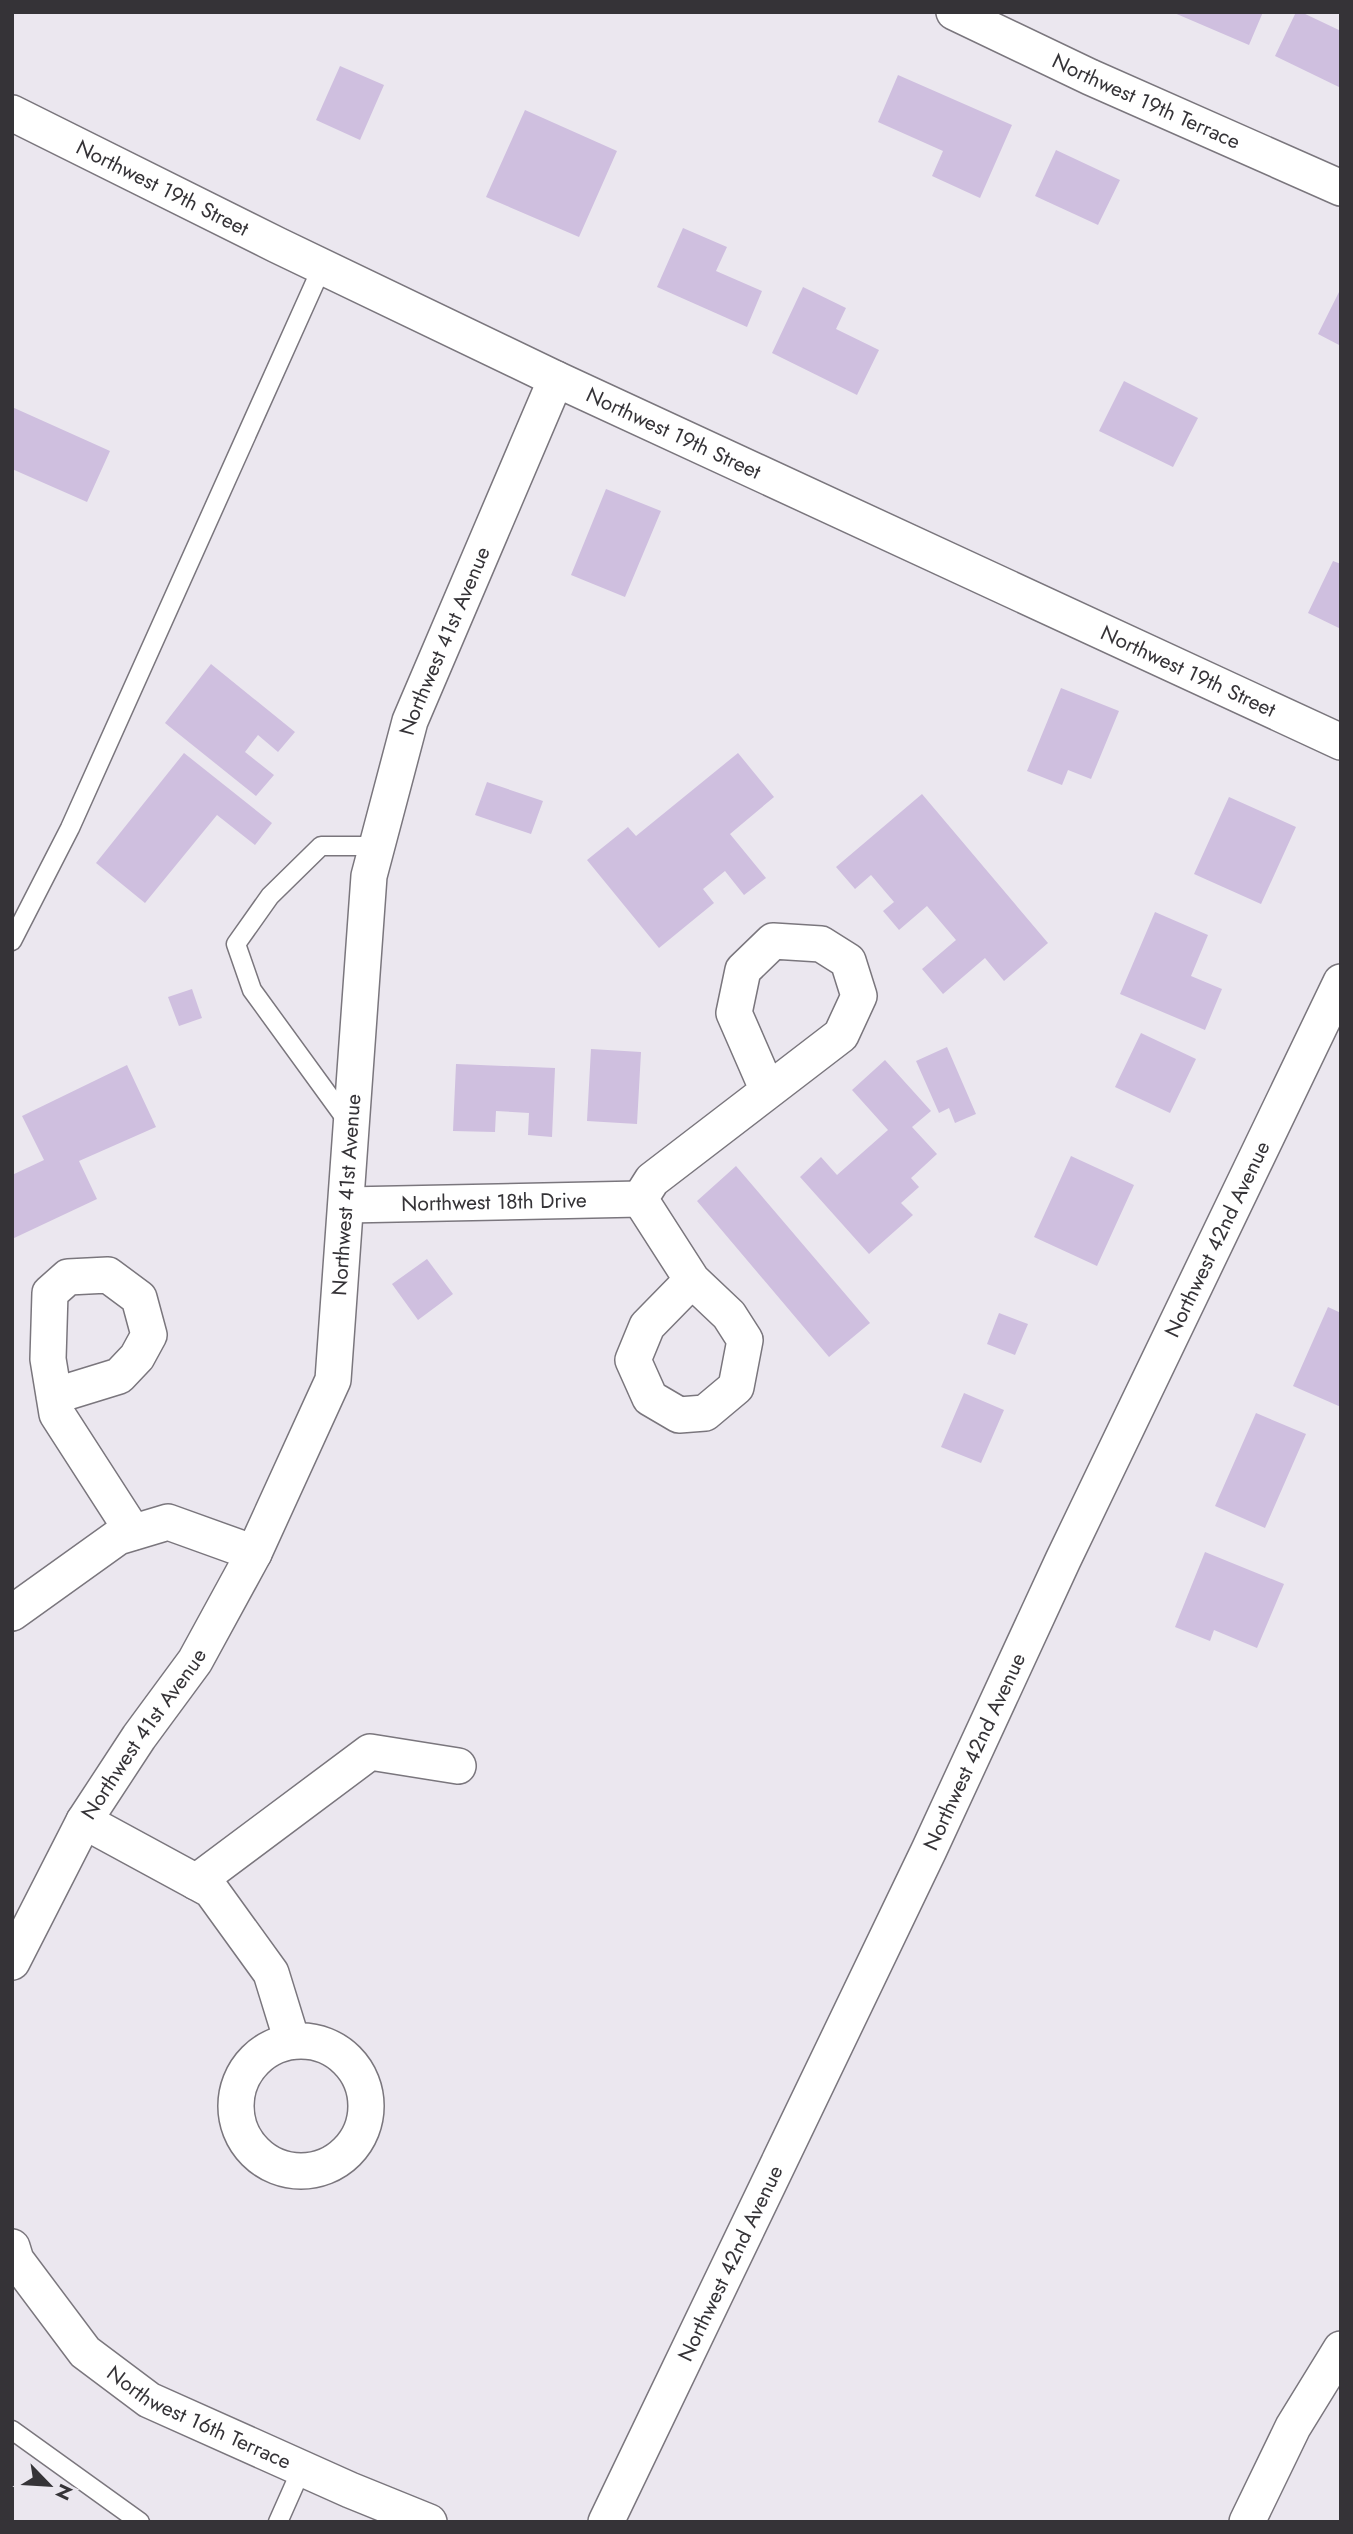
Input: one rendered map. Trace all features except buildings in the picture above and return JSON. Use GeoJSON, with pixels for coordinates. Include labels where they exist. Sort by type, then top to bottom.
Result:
{"type":"FeatureCollection","features":[{"type":"Feature","properties":{"kind":"street","name":"Northwest 19th Terrace"},"geometry":{"type":"LineString","coordinates":[[954,12],[1341,188]]}},
{"type":"Feature","properties":{"kind":"street","name":"Northwest 19th Street"},"geometry":{"type":"LineString","coordinates":[[12,113],[322,267],[556,379],[1341,741]]}},
{"type":"Feature","properties":{"kind":"street","name":"Northwest 41st Avenue"},"geometry":{"type":"LineString","coordinates":[[12,1962],[84,1821],[139,1737],[195,1661],[254,1553],[333,1380],[369,876],[410,721],[556,379]]}},
{"type":"Feature","properties":{"kind":"street","name":"Northwest 42nd Avenue"},"geometry":{"type":"LineString","coordinates":[[606,2522],[1341,982]]}},
{"type":"Feature","properties":{"kind":"street"},"geometry":{"type":"LineString","coordinates":[[692,1280],[640,1199],[653,1180],[768,1091]]}},
{"type":"Feature","properties":{"kind":"street","name":"Northwest 18th Drive"},"geometry":{"type":"LineString","coordinates":[[347,1205],[640,1199]]}},
{"type":"Feature","properties":{"kind":"street"},"geometry":{"type":"LineString","coordinates":[[54,1396],[57,1414],[133,1532]]}},
{"type":"Feature","properties":{"kind":"street"},"geometry":{"type":"LineString","coordinates":[[12,1613],[118,1537],[168,1522],[254,1553]]}},
{"type":"Feature","properties":{"kind":"street"},"geometry":{"type":"LineString","coordinates":[[196,1882],[370,1752],[458,1766]]}},
{"type":"Feature","properties":{"kind":"street"},"geometry":{"type":"LineString","coordinates":[[84,1821],[211,1890],[271,1973],[292,2041]]}},
{"type":"Feature","properties":{"kind":"street","name":"Northwest 16th Terrace"},"geometry":{"type":"LineString","coordinates":[[13,2257],[85,2352],[149,2400],[429,2522]]}},
{"type":"Feature","properties":{"kind":"street"},"geometry":{"type":"LineString","coordinates":[[1247,2522],[1293,2427],[1341,2349]]}},
{"type":"Feature","properties":{"kind":"lane"},"geometry":{"type":"LineString","coordinates":[[12,941],[69,828],[322,267]]}},
{"type":"Feature","properties":{"kind":"lane"},"geometry":{"type":"LineString","coordinates":[[352,1128],[252,989],[236,944],[270,896],[321,846],[377,846]]}},
{"type":"Feature","properties":{"kind":"lane"},"geometry":{"type":"LineString","coordinates":[[12,2430],[140,2522]]}},
{"type":"Feature","properties":{"kind":"lane"},"geometry":{"type":"LineString","coordinates":[[278,2522],[302,2468]]}}]}
